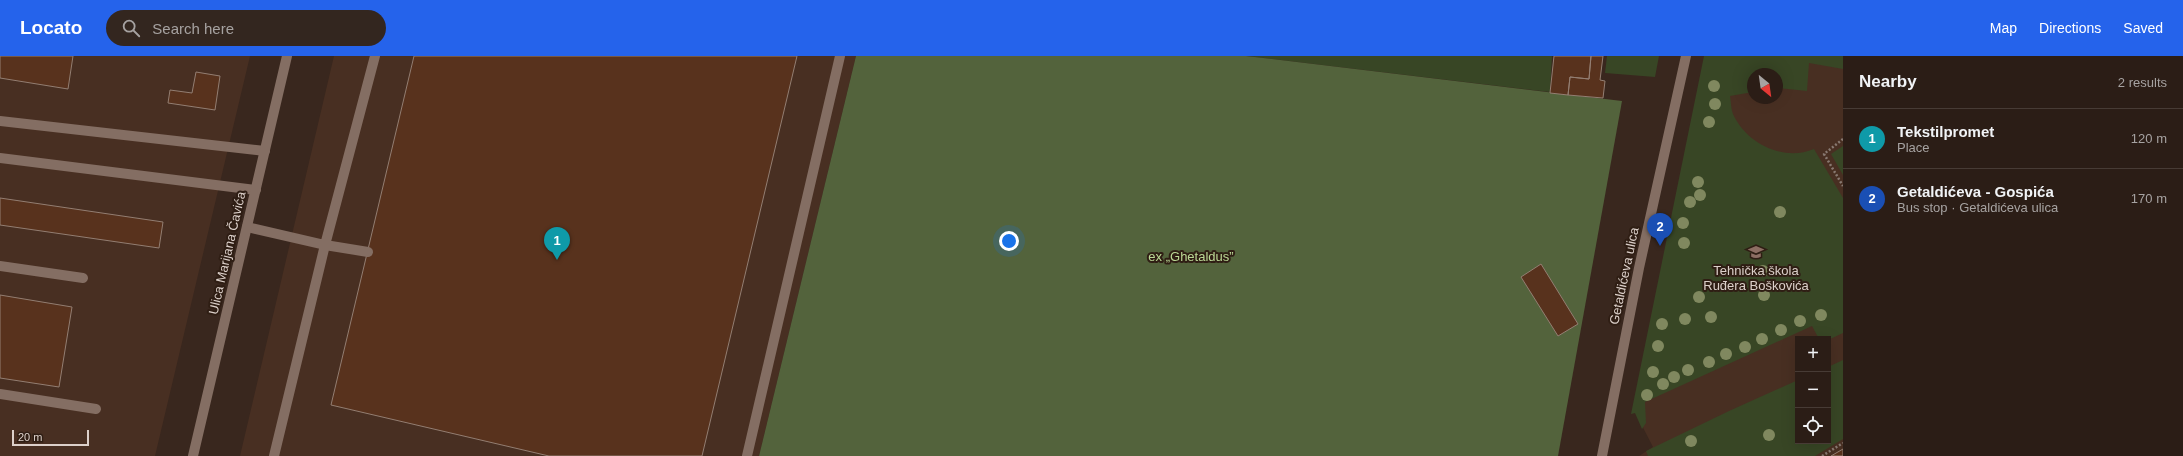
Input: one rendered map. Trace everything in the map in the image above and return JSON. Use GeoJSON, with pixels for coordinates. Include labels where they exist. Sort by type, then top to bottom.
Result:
{"type":"FeatureCollection","features":[{"type":"Feature","properties":{"kind":"street","name":"Ulica Marijana Čavića"},"geometry":{"type":"LineString","coordinates":[[193,456],[287,56]]}},
{"type":"Feature","properties":{"kind":"street"},"geometry":{"type":"LineString","coordinates":[[274,456],[325,245],[375,56]]}},
{"type":"Feature","properties":{"kind":"street"},"geometry":{"type":"LineString","coordinates":[[747,456],[840,56]]}},
{"type":"Feature","properties":{"kind":"street","name":"Getaldićeva ulica"},"geometry":{"type":"LineString","coordinates":[[1602,456],[1639,268],[1686,56]]}},
{"type":"Feature","properties":{"kind":"street"},"geometry":{"type":"LineString","coordinates":[[0,121],[265,151]]}},
{"type":"Feature","properties":{"kind":"street"},"geometry":{"type":"LineString","coordinates":[[0,158],[256,190]]}},
{"type":"Feature","properties":{"kind":"street"},"geometry":{"type":"LineString","coordinates":[[247,227],[325,245],[368,252]]}},
{"type":"Feature","properties":{"kind":"street"},"geometry":{"type":"LineString","coordinates":[[0,266],[83,278]]}},
{"type":"Feature","properties":{"kind":"street"},"geometry":{"type":"LineString","coordinates":[[0,394],[96,409]]}},
{"type":"Feature","properties":{"kind":"path"},"geometry":{"type":"LineString","coordinates":[[1843,139],[1824,154],[1843,186]]}},
{"type":"Feature","properties":{"kind":"path"},"geometry":{"type":"LineString","coordinates":[[1822,456],[1843,443]]}},
{"type":"Feature","properties":{"kind":"shaded area"},"geometry":{"type":"Polygon","coordinates":[[[0,56],[250,56],[155,456],[0,456],[0,56]]]}},
{"type":"Feature","properties":{"kind":"shaded area"},"geometry":{"type":"Polygon","coordinates":[[[334,56],[856,56],[759,456],[240,456],[334,56]]]}},
{"type":"Feature","properties":{"kind":"shaded area","name":"Tehnička škola Ruđera Boškovića"},"geometry":{"type":"Polygon","coordinates":[[[1709,56],[1843,56],[1843,456],[1639,456],[1653,447],[1635,412],[1709,56]]]}},
{"type":"Feature","properties":{"kind":"green space","name":"ex „Ghetaldus”"},"geometry":{"type":"Polygon","coordinates":[[[856,56],[1246,56],[1622,101],[1558,456],[759,456],[856,56]]]}},
{"type":"Feature","properties":{"kind":"green space"},"geometry":{"type":"Polygon","coordinates":[[[1246,56],[1552,56],[1550,92],[1246,56]]]}},
{"type":"Feature","properties":{"kind":"green space"},"geometry":{"type":"Polygon","coordinates":[[[1607,56],[1659,56],[1655,77],[1605,73],[1607,56]]]}},
{"type":"Feature","properties":{"kind":"green space","name":"Tehnička škola Ruđera Boškovića"},"geometry":{"type":"Polygon","coordinates":[[[1704,56],[1843,56],[1843,69],[1809,63],[1807,91],[1783,89],[1783,68],[1747,68],[1747,93],[1730,96],[1733,114],[1747,134],[1756,141],[1778,151],[1790,153],[1814,149],[1843,198],[1843,333],[1831,339],[1831,336],[1817,336],[1812,326],[1645,402],[1646,423],[1642,429],[1635,413],[1631,414],[1704,56]]]}},
{"type":"Feature","properties":{"kind":"green space"},"geometry":{"type":"Polygon","coordinates":[[[1843,146],[1843,175],[1831,154],[1843,146]]]}},
{"type":"Feature","properties":{"kind":"green space"},"geometry":{"type":"Polygon","coordinates":[[[1843,360],[1843,439],[1815,456],[1648,456],[1646,451],[1795,381],[1795,444],[1831,444],[1831,366],[1843,360]]]}},
{"type":"Feature","properties":{"kind":"building"},"geometry":{"type":"Polygon","coordinates":[[[0,56],[73,56],[68,89],[0,78],[0,56]]]}},
{"type":"Feature","properties":{"kind":"building"},"geometry":{"type":"Polygon","coordinates":[[[414,56],[797,56],[702,456],[549,456],[331,405],[414,56]]]}},
{"type":"Feature","properties":{"kind":"building"},"geometry":{"type":"Polygon","coordinates":[[[1554,56],[1591,56],[1589,79],[1570,77],[1568,95],[1550,93],[1554,56]]]}},
{"type":"Feature","properties":{"kind":"building"},"geometry":{"type":"Polygon","coordinates":[[[1591,56],[1603,56],[1600,80],[1605,81],[1603,98],[1568,95],[1570,77],[1589,79],[1591,56]]]}},
{"type":"Feature","properties":{"kind":"building"},"geometry":{"type":"Polygon","coordinates":[[[196,72],[220,76],[215,110],[168,103],[170,90],[192,93],[196,72]]]}},
{"type":"Feature","properties":{"kind":"building"},"geometry":{"type":"Polygon","coordinates":[[[0,198],[163,222],[159,248],[0,225],[0,198]]]}},
{"type":"Feature","properties":{"kind":"building"},"geometry":{"type":"Polygon","coordinates":[[[1541,264],[1578,324],[1558,336],[1521,277],[1541,264]]]}},
{"type":"Feature","properties":{"kind":"building"},"geometry":{"type":"Polygon","coordinates":[[[0,295],[72,307],[59,387],[0,378],[0,295]]]}},
{"type":"Feature","properties":{"kind":"building"},"geometry":{"type":"Polygon","coordinates":[[[1843,449],[1843,456],[1831,456],[1843,449]]]}},
{"type":"Feature","properties":{"kind":"place","name":"Getaldićeva - Gospića"},"geometry":{"type":"Point","coordinates":[1660,246]}},
{"type":"Feature","properties":{"kind":"place","name":"Tehnička škola Ruđera Boškovića"},"geometry":{"type":"Point","coordinates":[1756,252]}},
{"type":"Feature","properties":{"kind":"place","name":"Tekstilpromet"},"geometry":{"type":"Point","coordinates":[557,260]}}]}
